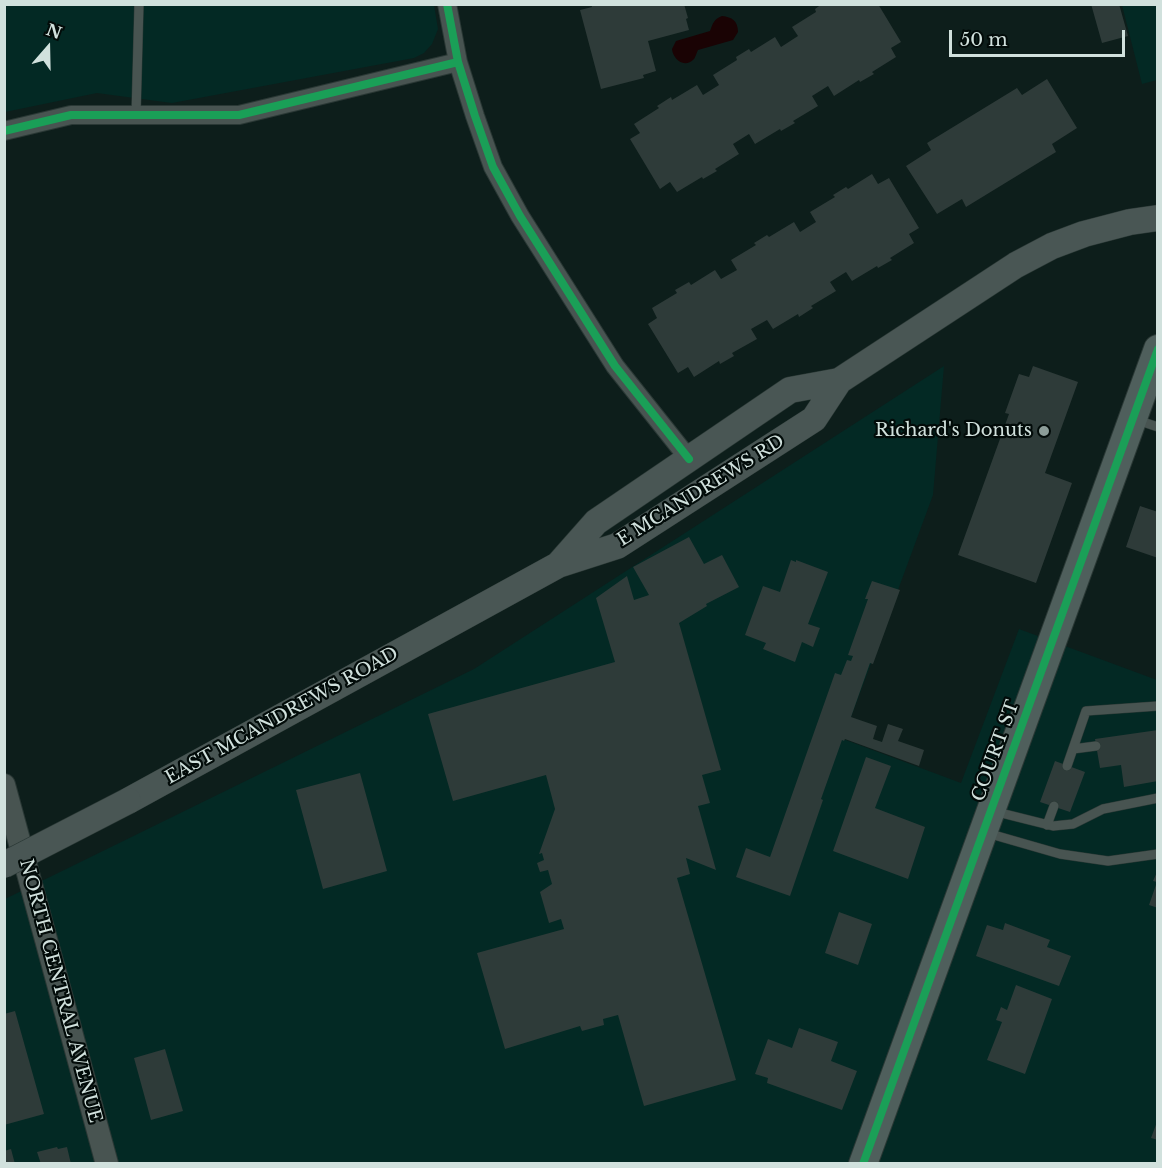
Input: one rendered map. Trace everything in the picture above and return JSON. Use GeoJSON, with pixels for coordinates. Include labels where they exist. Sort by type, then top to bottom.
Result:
{"type":"FeatureCollection","features":[{"type":"Feature","properties":{"kind":"main road","name":"E MCANDREWS RD"},"geometry":{"type":"LineString","coordinates":[[558,565],[617,546],[814,418],[839,381],[1016,265],[1052,246],[1084,234],[1130,222],[1158,219]]}},
{"type":"Feature","properties":{"kind":"main road","name":"COURT ST"},"geometry":{"type":"LineString","coordinates":[[863,1164],[987,821],[1145,423],[1158,349]]}},
{"type":"Feature","properties":{"kind":"main road","name":"E MCANDREWS RD"},"geometry":{"type":"LineString","coordinates":[[558,565],[596,522],[790,390],[839,381]]}},
{"type":"Feature","properties":{"kind":"main road","name":"EAST MCANDREWS ROAD"},"geometry":{"type":"LineString","coordinates":[[4,865],[128,801],[558,565]]}},
{"type":"Feature","properties":{"kind":"street"},"geometry":{"type":"LineString","coordinates":[[447,4],[458,62],[493,167],[520,216],[615,366],[689,459]]}},
{"type":"Feature","properties":{"kind":"street"},"geometry":{"type":"LineString","coordinates":[[4,131],[71,115],[239,115],[458,62]]}},
{"type":"Feature","properties":{"kind":"street","name":"NORTH CENTRAL AVENUE"},"geometry":{"type":"LineString","coordinates":[[4,784],[107,1164]]}},
{"type":"Feature","properties":{"kind":"lane"},"geometry":{"type":"LineString","coordinates":[[136,115],[139,4]]}},
{"type":"Feature","properties":{"kind":"lane"},"geometry":{"type":"LineString","coordinates":[[1067,766],[1086,711],[1158,706]]}},
{"type":"Feature","properties":{"kind":"lane"},"geometry":{"type":"LineString","coordinates":[[1073,749],[1096,746]]}},
{"type":"Feature","properties":{"kind":"lane"},"geometry":{"type":"LineString","coordinates":[[987,821],[1053,826],[1073,824],[1103,809],[1158,798]]}},
{"type":"Feature","properties":{"kind":"lane"},"geometry":{"type":"LineString","coordinates":[[1047,825],[1054,806]]}},
{"type":"Feature","properties":{"kind":"lane"},"geometry":{"type":"LineString","coordinates":[[987,821],[1060,854],[1108,861],[1158,854]]}},
{"type":"Feature","properties":{"kind":"shaded area"},"geometry":{"type":"Polygon","coordinates":[[[5,5],[434,5],[438,29],[432,44],[424,53],[414,58],[172,103],[97,93],[5,112],[5,5]]]}},
{"type":"Feature","properties":{"kind":"shaded area"},"geometry":{"type":"Polygon","coordinates":[[[1122,5],[1157,5],[1157,80],[1142,84],[1122,5]]]}},
{"type":"Feature","properties":{"kind":"shaded area"},"geometry":{"type":"Polygon","coordinates":[[[729,17],[736,22],[738,32],[733,40],[698,50],[690,62],[680,62],[672,49],[676,41],[710,31],[717,18],[729,17]]]}},
{"type":"Feature","properties":{"kind":"shaded area"},"geometry":{"type":"Polygon","coordinates":[[[944,366],[933,495],[843,739],[961,783],[1019,629],[1157,680],[1157,1163],[5,1164],[5,899],[474,669],[944,366]]]}},
{"type":"Feature","properties":{"kind":"building"},"geometry":{"type":"Polygon","coordinates":[[[591,4],[684,4],[689,30],[648,41],[656,71],[643,75],[644,78],[601,89],[580,10],[592,7],[591,4]]]}},
{"type":"Feature","properties":{"kind":"building"},"geometry":{"type":"Polygon","coordinates":[[[822,4],[878,4],[901,42],[891,48],[896,57],[872,72],[874,74],[860,82],[859,80],[834,96],[828,86],[812,96],[818,106],[781,131],[780,129],[755,144],[749,134],[733,144],[739,154],[703,179],[702,177],[677,192],[670,182],[660,189],[630,139],[640,133],[634,124],[659,108],[657,106],[671,97],[672,100],[697,85],[703,95],[719,85],[713,75],[737,60],[736,57],[749,49],[751,52],[775,37],[781,47],[798,36],[792,27],[816,12],[815,9],[822,4]]]}},
{"type":"Feature","properties":{"kind":"building"},"geometry":{"type":"Polygon","coordinates":[[[1091,4],[1119,4],[1128,36],[1102,43],[1091,4]]]}},
{"type":"Feature","properties":{"kind":"building"},"geometry":{"type":"Polygon","coordinates":[[[1047,79],[1077,128],[1052,144],[1056,152],[966,207],[962,199],[937,214],[906,166],[931,150],[927,143],[1017,88],[1022,95],[1047,79]]]}},
{"type":"Feature","properties":{"kind":"building"},"geometry":{"type":"Polygon","coordinates":[[[872,174],[878,184],[889,178],[919,228],[909,234],[914,243],[890,258],[892,260],[852,281],[846,272],[830,282],[836,291],[811,306],[813,308],[799,317],[798,314],[773,329],[767,320],[751,329],[757,339],[732,353],[734,356],[720,364],[719,361],[694,377],[688,367],[678,373],[648,324],[657,318],[652,308],[677,293],[675,290],[689,282],[691,285],[715,270],[721,279],[737,270],[731,260],[756,245],[754,243],[767,235],[769,237],[794,222],[800,232],[816,222],[810,212],[835,197],[833,195],[846,187],[848,189],[872,174]]]}},
{"type":"Feature","properties":{"kind":"building"},"geometry":{"type":"Polygon","coordinates":[[[1033,366],[1078,382],[1045,473],[1072,483],[1036,583],[958,555],[1009,414],[1005,413],[1019,374],[1029,377],[1033,366]]]}},
{"type":"Feature","properties":{"kind":"building"},"geometry":{"type":"Polygon","coordinates":[[[1140,506],[1158,512],[1158,558],[1126,547],[1140,506]]]}},
{"type":"Feature","properties":{"kind":"building"},"geometry":{"type":"Polygon","coordinates":[[[689,537],[704,564],[722,555],[739,587],[706,604],[707,606],[679,623],[721,770],[702,775],[710,803],[698,806],[716,870],[686,858],[690,874],[677,878],[736,1080],[644,1106],[618,1015],[603,1019],[604,1025],[582,1031],[580,1026],[505,1049],[477,953],[564,929],[561,919],[549,923],[540,892],[552,884],[548,870],[540,872],[537,863],[544,860],[542,853],[539,854],[555,809],[546,775],[453,801],[428,714],[615,662],[596,598],[627,576],[634,600],[649,595],[633,567],[689,537]]]}},
{"type":"Feature","properties":{"kind":"building"},"geometry":{"type":"Polygon","coordinates":[[[791,560],[828,572],[808,624],[820,628],[813,647],[802,642],[795,662],[763,649],[766,643],[745,635],[763,586],[780,592],[791,560]]]}},
{"type":"Feature","properties":{"kind":"building"},"geometry":{"type":"Polygon","coordinates":[[[872,581],[900,590],[851,717],[877,726],[873,739],[882,742],[888,724],[903,729],[898,741],[924,750],[919,766],[845,739],[842,740],[790,896],[736,877],[746,848],[770,857],[835,673],[841,675],[847,660],[851,661],[853,656],[848,655],[872,581]]]}},
{"type":"Feature","properties":{"kind":"building"},"geometry":{"type":"Polygon","coordinates":[[[1158,730],[1158,781],[1124,787],[1121,765],[1100,768],[1095,739],[1158,730]]]}},
{"type":"Feature","properties":{"kind":"building"},"geometry":{"type":"Polygon","coordinates":[[[866,757],[891,766],[875,808],[925,827],[908,879],[833,851],[866,757]]]}},
{"type":"Feature","properties":{"kind":"building"},"geometry":{"type":"Polygon","coordinates":[[[1055,761],[1085,772],[1070,812],[1040,802],[1055,761]]]}},
{"type":"Feature","properties":{"kind":"building"},"geometry":{"type":"Polygon","coordinates":[[[360,773],[387,871],[323,889],[296,790],[360,773]]]}},
{"type":"Feature","properties":{"kind":"building"},"geometry":{"type":"Polygon","coordinates":[[[1158,870],[1158,908],[1149,905],[1157,882],[1153,881],[1158,870]]]}},
{"type":"Feature","properties":{"kind":"building"},"geometry":{"type":"Polygon","coordinates":[[[839,912],[872,924],[858,965],[825,953],[839,912]]]}},
{"type":"Feature","properties":{"kind":"building"},"geometry":{"type":"Polygon","coordinates":[[[1005,923],[1050,940],[1047,947],[1071,956],[1059,986],[976,956],[987,925],[1003,930],[1005,923]]]}},
{"type":"Feature","properties":{"kind":"building"},"geometry":{"type":"Polygon","coordinates":[[[1016,985],[1052,999],[1025,1074],[987,1060],[1002,1022],[996,1020],[1001,1007],[1007,1010],[1016,985]]]}},
{"type":"Feature","properties":{"kind":"building"},"geometry":{"type":"Polygon","coordinates":[[[15,1011],[44,1114],[4,1125],[4,1014],[15,1011]]]}},
{"type":"Feature","properties":{"kind":"building"},"geometry":{"type":"Polygon","coordinates":[[[799,1028],[838,1042],[831,1061],[857,1071],[842,1110],[767,1083],[768,1078],[755,1074],[768,1039],[792,1048],[799,1028]]]}},
{"type":"Feature","properties":{"kind":"building"},"geometry":{"type":"Polygon","coordinates":[[[165,1049],[183,1111],[151,1120],[134,1058],[165,1049]]]}},
{"type":"Feature","properties":{"kind":"building"},"geometry":{"type":"Polygon","coordinates":[[[1158,1122],[1158,1140],[1151,1138],[1158,1122]]]}},
{"type":"Feature","properties":{"kind":"building"},"geometry":{"type":"Polygon","coordinates":[[[57,1147],[58,1149],[67,1147],[71,1164],[41,1164],[37,1152],[57,1147]]]}},
{"type":"Feature","properties":{"kind":"building"},"geometry":{"type":"Polygon","coordinates":[[[11,1149],[15,1164],[4,1164],[4,1151],[11,1149]]]}},
{"type":"Feature","properties":{"kind":"cycle path"},"geometry":{"type":"LineString","coordinates":[[447,4],[458,62],[493,167],[520,216],[615,366],[689,459]]}},
{"type":"Feature","properties":{"kind":"cycle path"},"geometry":{"type":"LineString","coordinates":[[4,131],[71,115],[239,115],[458,62]]}},
{"type":"Feature","properties":{"kind":"cycle path"},"geometry":{"type":"LineString","coordinates":[[863,1164],[1158,349]]}},
{"type":"Feature","properties":{"kind":"place","name":"Richard's Donuts"},"geometry":{"type":"Point","coordinates":[1044,431]}}]}
